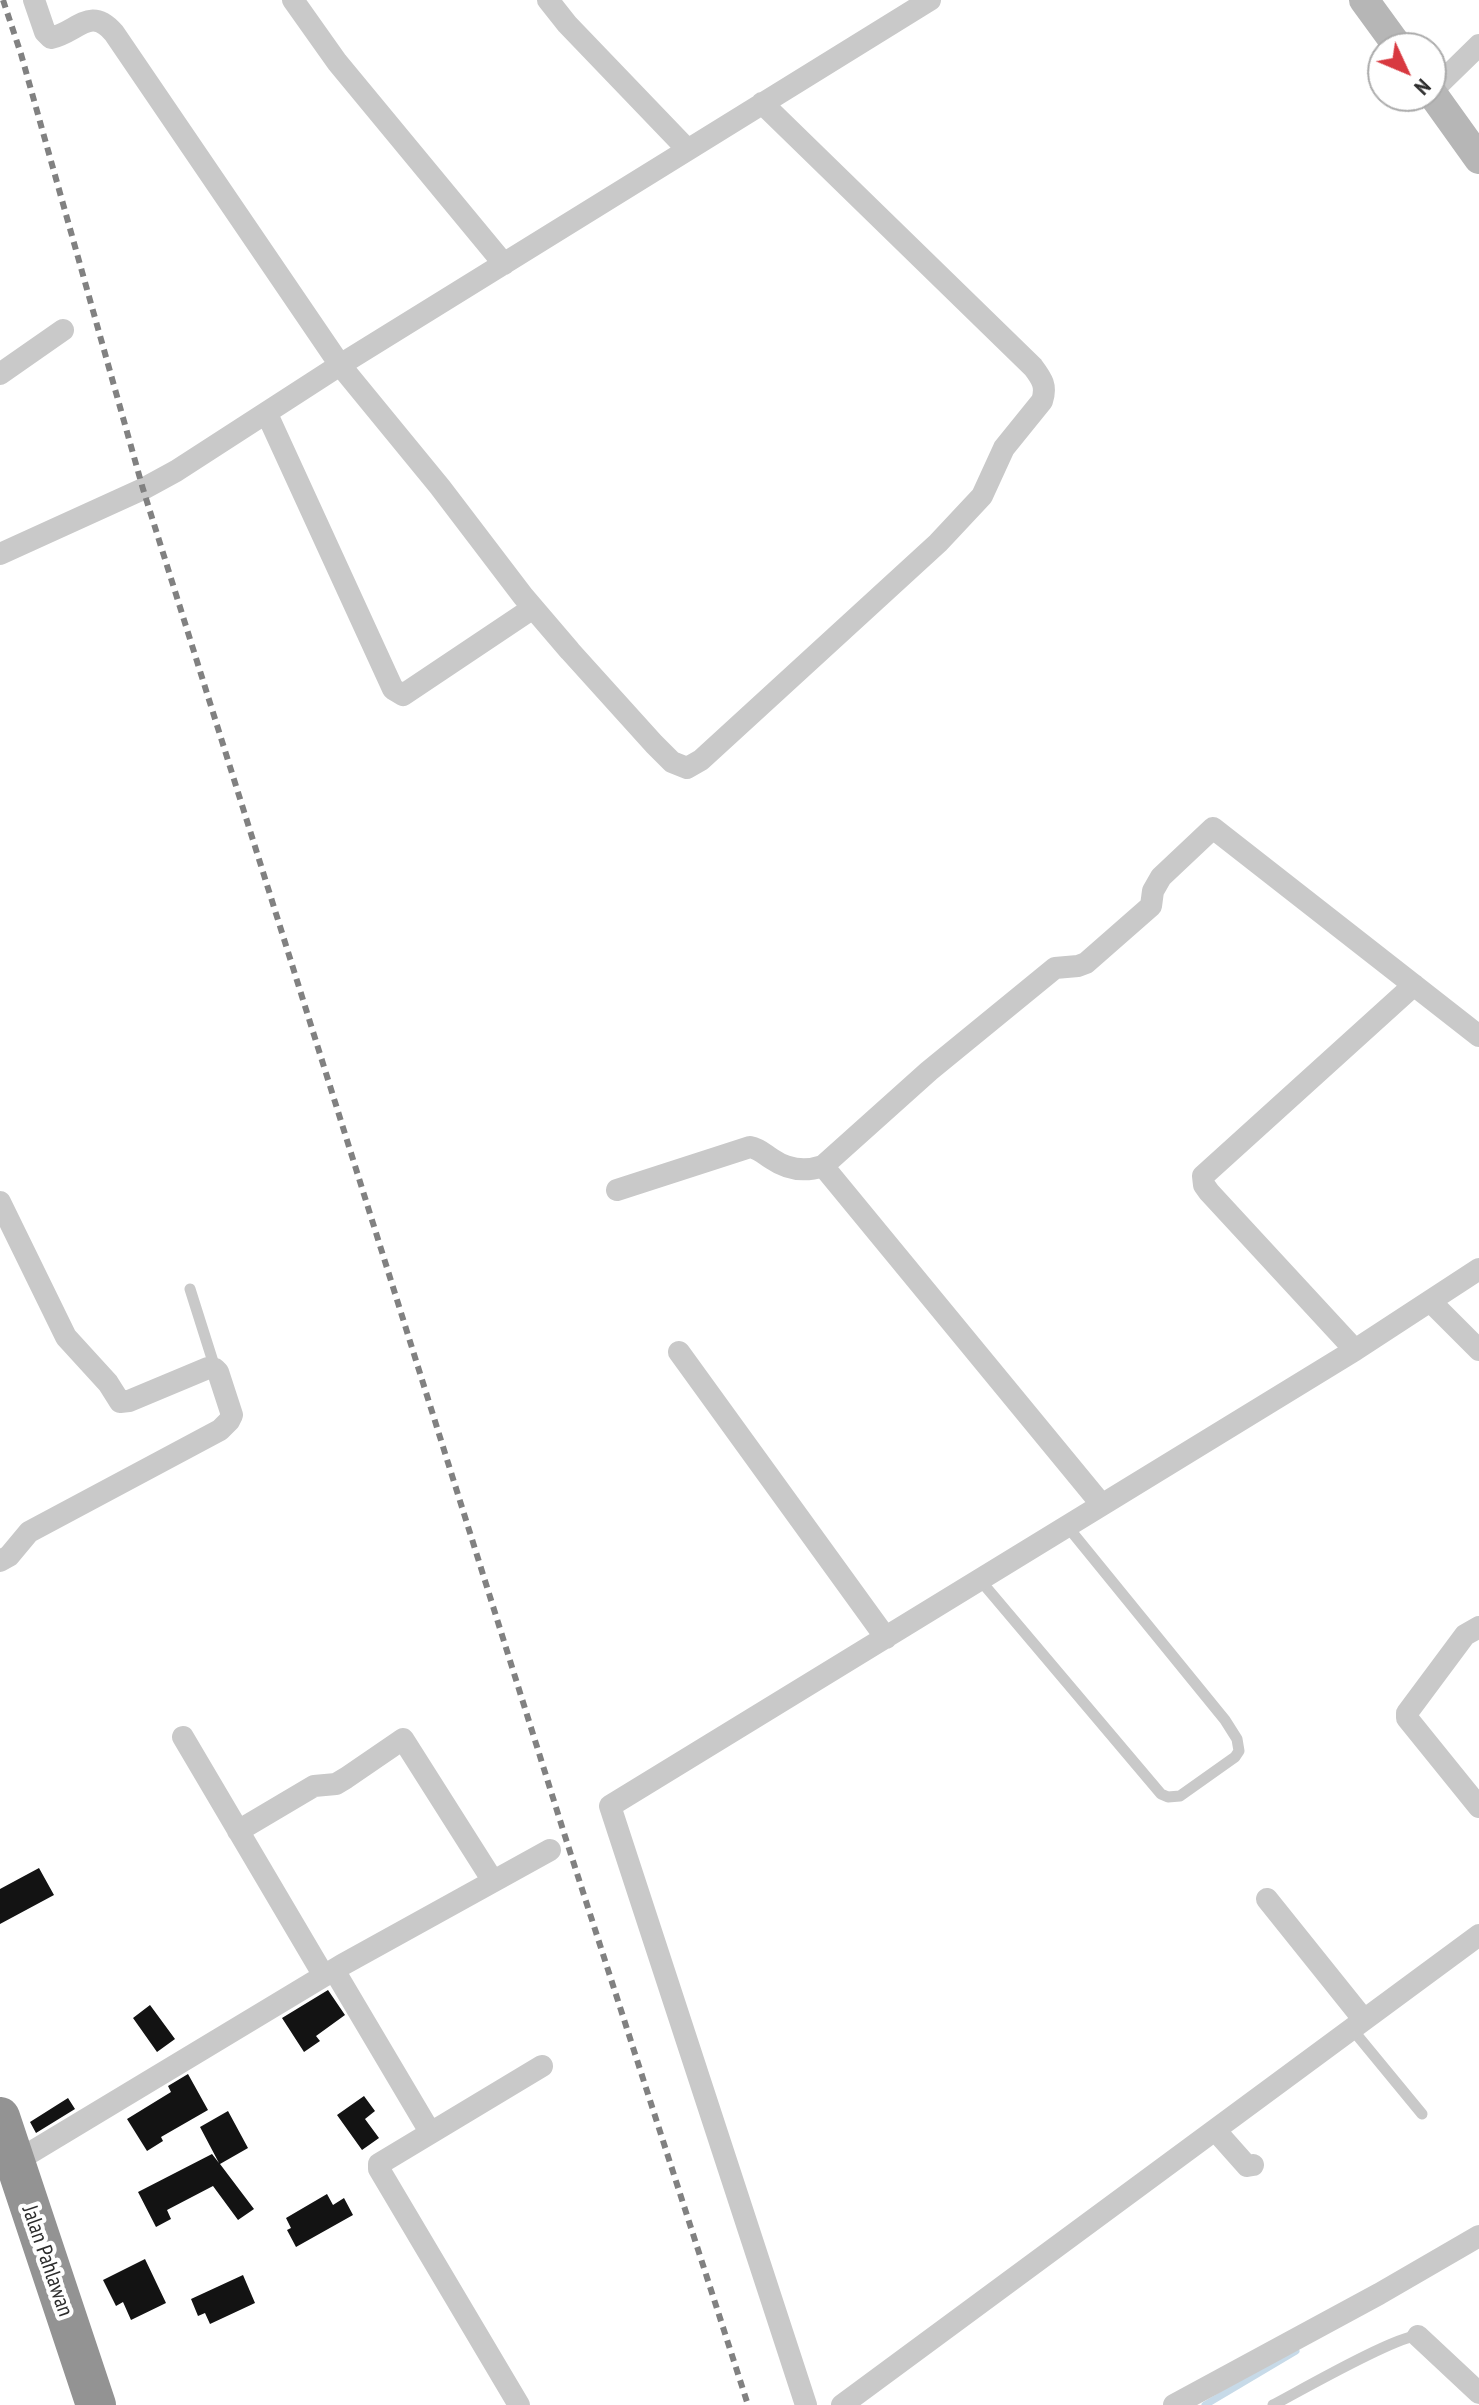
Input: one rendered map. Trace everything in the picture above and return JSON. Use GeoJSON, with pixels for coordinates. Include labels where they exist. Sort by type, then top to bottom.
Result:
{"type":"FeatureCollection","features":[{"type":"Feature","properties":{"kind":"highway","name":"Jalan Pahlawan"},"geometry":{"type":"LineString","coordinates":[[0,2117],[96,2405]]}},
{"type":"Feature","properties":{"kind":"street"},"geometry":{"type":"LineString","coordinates":[[34,0],[45,32],[51,38],[62,36],[88,21],[97,19],[105,22],[340,365],[440,487],[533,608],[654,744],[679,766],[687,768],[938,543],[982,496],[1004,448],[1042,401],[1044,381],[1033,367],[762,103]]}},
{"type":"Feature","properties":{"kind":"street"},"geometry":{"type":"LineString","coordinates":[[293,0],[337,62],[504,264]]}},
{"type":"Feature","properties":{"kind":"street"},"geometry":{"type":"LineString","coordinates":[[548,0],[567,24],[687,149]]}},
{"type":"Feature","properties":{"kind":"street"},"geometry":{"type":"LineString","coordinates":[[1364,0],[1387,32]]}},
{"type":"Feature","properties":{"kind":"street"},"geometry":{"type":"LineString","coordinates":[[0,528],[6,551],[143,489],[923,2]]}},
{"type":"Feature","properties":{"kind":"street"},"geometry":{"type":"LineString","coordinates":[[1447,76],[1479,45]]}},
{"type":"Feature","properties":{"kind":"street"},"geometry":{"type":"LineString","coordinates":[[1445,112],[1479,159]]}},
{"type":"Feature","properties":{"kind":"street"},"geometry":{"type":"LineString","coordinates":[[0,374],[63,330]]}},
{"type":"Feature","properties":{"kind":"street"},"geometry":{"type":"LineString","coordinates":[[267,414],[393,689],[398,693],[403,695],[533,608]]}},
{"type":"Feature","properties":{"kind":"street"},"geometry":{"type":"LineString","coordinates":[[617,1190],[750,1147],[761,1150],[786,1166],[801,1170],[823,1166],[929,1071],[1055,968],[1086,963],[1151,906],[1153,891],[1161,877],[1213,828],[1479,1036]]}},
{"type":"Feature","properties":{"kind":"street"},"geometry":{"type":"LineString","coordinates":[[1355,1350],[1209,1192],[1203,1176],[1414,985]]}},
{"type":"Feature","properties":{"kind":"street"},"geometry":{"type":"LineString","coordinates":[[823,1166],[1102,1505]]}},
{"type":"Feature","properties":{"kind":"street"},"geometry":{"type":"LineString","coordinates":[[0,1202],[66,1337],[108,1383],[120,1402],[208,1368],[215,1369],[232,1415],[220,1430],[29,1532],[9,1556],[0,1561]]}},
{"type":"Feature","properties":{"kind":"street"},"geometry":{"type":"LineString","coordinates":[[806,2405],[610,1806],[1355,1350],[1479,1269]]}},
{"type":"Feature","properties":{"kind":"street"},"geometry":{"type":"LineString","coordinates":[[1430,1301],[1479,1350]]}},
{"type":"Feature","properties":{"kind":"street"},"geometry":{"type":"LineString","coordinates":[[679,1352],[886,1638]]}},
{"type":"Feature","properties":{"kind":"street"},"geometry":{"type":"LineString","coordinates":[[1479,1627],[1465,1635],[1407,1713],[1407,1718],[1479,1807]]}},
{"type":"Feature","properties":{"kind":"street"},"geometry":{"type":"LineString","coordinates":[[183,1737],[238,1831],[430,2132]]}},
{"type":"Feature","properties":{"kind":"street"},"geometry":{"type":"LineString","coordinates":[[238,1831],[314,1786],[336,1784],[403,1739],[493,1881]]}},
{"type":"Feature","properties":{"kind":"street"},"geometry":{"type":"LineString","coordinates":[[15,2162],[329,1973],[550,1850]]}},
{"type":"Feature","properties":{"kind":"street"},"geometry":{"type":"LineString","coordinates":[[1267,1899],[1358,2024]]}},
{"type":"Feature","properties":{"kind":"street"},"geometry":{"type":"LineString","coordinates":[[842,2405],[1479,1935]]}},
{"type":"Feature","properties":{"kind":"street"},"geometry":{"type":"LineString","coordinates":[[519,2405],[379,2169],[379,2164],[542,2066]]}},
{"type":"Feature","properties":{"kind":"street"},"geometry":{"type":"LineString","coordinates":[[1215,2130],[1247,2166],[1253,2165]]}},
{"type":"Feature","properties":{"kind":"street"},"geometry":{"type":"LineString","coordinates":[[1174,2405],[1479,2236]]}},
{"type":"Feature","properties":{"kind":"street"},"geometry":{"type":"LineString","coordinates":[[1418,2336],[1479,2393]]}},
{"type":"Feature","properties":{"kind":"lane"},"geometry":{"type":"LineString","coordinates":[[190,1289],[215,1369]]}},
{"type":"Feature","properties":{"kind":"lane"},"geometry":{"type":"LineString","coordinates":[[980,1580],[1155,1788],[1168,1797],[1180,1796],[1235,1757],[1239,1751],[1237,1739],[1225,1720],[1067,1526]]}},
{"type":"Feature","properties":{"kind":"lane"},"geometry":{"type":"LineString","coordinates":[[1358,2024],[1422,2114]]}},
{"type":"Feature","properties":{"kind":"lane"},"geometry":{"type":"LineString","coordinates":[[1273,2405],[1410,2336],[1418,2336]]}},
{"type":"Feature","properties":{"kind":"building"},"geometry":{"type":"Polygon","coordinates":[[[39,1868],[54,1895],[0,1924],[0,1889],[39,1868]]]}},
{"type":"Feature","properties":{"kind":"building"},"geometry":{"type":"Polygon","coordinates":[[[328,1990],[345,2015],[316,2036],[320,2041],[304,2052],[282,2018],[328,1990]]]}},
{"type":"Feature","properties":{"kind":"building"},"geometry":{"type":"Polygon","coordinates":[[[150,2005],[175,2039],[157,2052],[133,2018],[150,2005]]]}},
{"type":"Feature","properties":{"kind":"building"},"geometry":{"type":"Polygon","coordinates":[[[188,2074],[208,2110],[161,2137],[163,2141],[147,2151],[127,2119],[171,2092],[168,2086],[188,2074]]]}},
{"type":"Feature","properties":{"kind":"building"},"geometry":{"type":"Polygon","coordinates":[[[364,2096],[375,2111],[365,2119],[379,2138],[362,2150],[337,2115],[364,2096]]]}},
{"type":"Feature","properties":{"kind":"building"},"geometry":{"type":"Polygon","coordinates":[[[68,2098],[75,2109],[36,2133],[30,2122],[68,2098]]]}},
{"type":"Feature","properties":{"kind":"building"},"geometry":{"type":"Polygon","coordinates":[[[228,2111],[248,2148],[220,2164],[254,2209],[238,2220],[213,2186],[167,2210],[171,2219],[156,2227],[138,2192],[212,2154],[219,2163],[200,2127],[228,2111]]]}},
{"type":"Feature","properties":{"kind":"building"},"geometry":{"type":"Polygon","coordinates":[[[327,2194],[333,2205],[344,2198],[353,2215],[296,2247],[287,2230],[291,2228],[286,2218],[327,2194]]]}},
{"type":"Feature","properties":{"kind":"building"},"geometry":{"type":"Polygon","coordinates":[[[145,2259],[166,2303],[131,2320],[123,2302],[116,2306],[103,2280],[145,2259]]]}},
{"type":"Feature","properties":{"kind":"building"},"geometry":{"type":"Polygon","coordinates":[[[243,2275],[255,2303],[210,2324],[205,2313],[198,2316],[191,2299],[243,2275]]]}},
{"type":"Feature","properties":{"kind":"waterway"},"geometry":{"type":"LineString","coordinates":[[1205,2405],[1296,2351]]}},
{"type":"Feature","properties":{"kind":"railway"},"geometry":{"type":"LineString","coordinates":[[3,0],[21,54],[143,489],[564,1833],[748,2405]]}}]}
